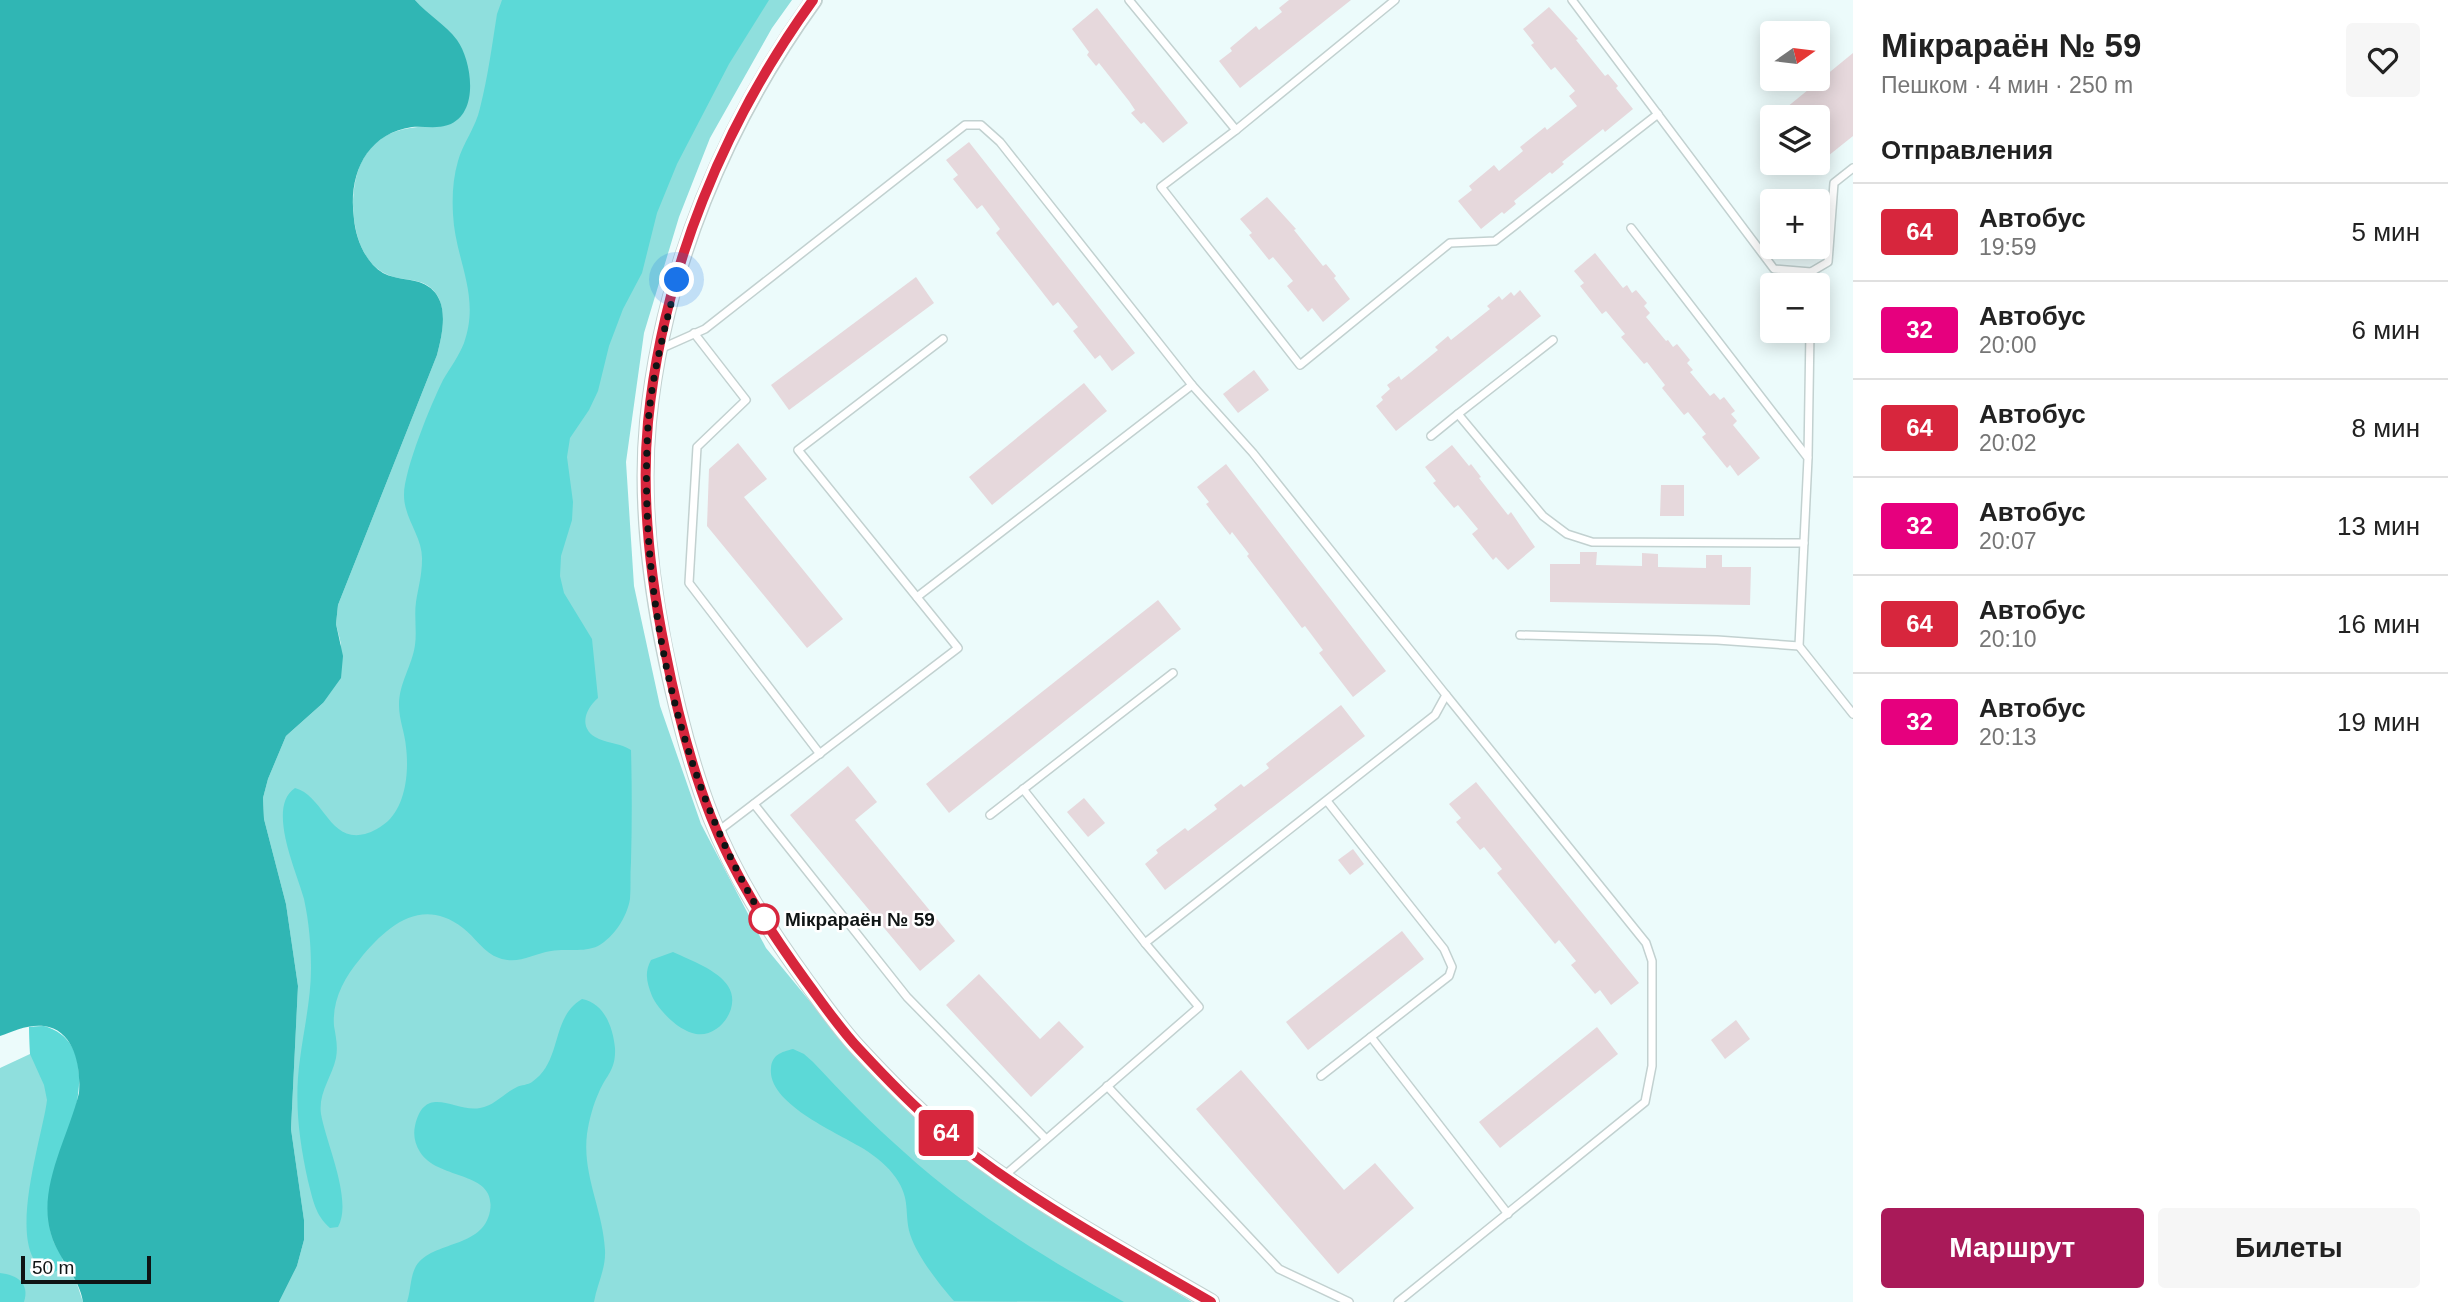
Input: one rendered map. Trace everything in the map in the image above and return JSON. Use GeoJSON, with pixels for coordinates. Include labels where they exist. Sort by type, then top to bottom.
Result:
{"type":"FeatureCollection","features":[{"type":"Feature","properties":{"kind":"street"},"geometry":{"type":"LineString","coordinates":[[814,0],[757,86],[730,139],[696,218],[660,349],[648,423],[646,489],[653,592],[675,702],[691,761],[718,832],[742,882],[776,940],[857,1047],[937,1126],[1004,1176],[1105,1241],[1211,1302]]}},
{"type":"Feature","properties":{"kind":"lane"},"geometry":{"type":"LineString","coordinates":[[1129,0],[1236,130]]}},
{"type":"Feature","properties":{"kind":"lane"},"geometry":{"type":"LineString","coordinates":[[1395,0],[1236,130],[1161,187],[1300,365],[1450,243],[1495,241],[1658,114]]}},
{"type":"Feature","properties":{"kind":"lane"},"geometry":{"type":"LineString","coordinates":[[1572,0],[1774,269],[1811,272],[1828,262],[1835,183],[1853,168]]}},
{"type":"Feature","properties":{"kind":"lane"},"geometry":{"type":"LineString","coordinates":[[660,349],[705,328],[965,125],[981,125],[1000,142],[1192,385],[1253,453],[1646,943],[1652,961],[1652,1066],[1645,1102],[1398,1302]]}},
{"type":"Feature","properties":{"kind":"lane"},"geometry":{"type":"LineString","coordinates":[[1631,228],[1808,458]]}},
{"type":"Feature","properties":{"kind":"lane"},"geometry":{"type":"LineString","coordinates":[[694,333],[746,400],[697,447],[689,583],[820,754]]}},
{"type":"Feature","properties":{"kind":"lane"},"geometry":{"type":"LineString","coordinates":[[718,832],[958,648],[798,450],[943,339]]}},
{"type":"Feature","properties":{"kind":"lane"},"geometry":{"type":"LineString","coordinates":[[1431,436],[1553,340]]}},
{"type":"Feature","properties":{"kind":"lane"},"geometry":{"type":"LineString","coordinates":[[1810,343],[1808,458],[1799,646],[1853,714]]}},
{"type":"Feature","properties":{"kind":"lane"},"geometry":{"type":"LineString","coordinates":[[917,597],[1192,385]]}},
{"type":"Feature","properties":{"kind":"lane"},"geometry":{"type":"LineString","coordinates":[[1458,414],[1543,516],[1567,534],[1592,542],[1804,543]]}},
{"type":"Feature","properties":{"kind":"lane"},"geometry":{"type":"LineString","coordinates":[[1520,635],[1717,640],[1799,646]]}},
{"type":"Feature","properties":{"kind":"lane"},"geometry":{"type":"LineString","coordinates":[[990,815],[1172,673]]}},
{"type":"Feature","properties":{"kind":"lane"},"geometry":{"type":"LineString","coordinates":[[1145,943],[1435,715],[1446,695]]}},
{"type":"Feature","properties":{"kind":"lane"},"geometry":{"type":"LineString","coordinates":[[1004,1176],[1199,1007],[1023,789]]}},
{"type":"Feature","properties":{"kind":"lane"},"geometry":{"type":"LineString","coordinates":[[1321,1076],[1449,976],[1452,967],[1444,949],[1327,801]]}},
{"type":"Feature","properties":{"kind":"lane"},"geometry":{"type":"LineString","coordinates":[[754,804],[907,997],[1046,1139]]}},
{"type":"Feature","properties":{"kind":"lane"},"geometry":{"type":"LineString","coordinates":[[1370,1037],[1508,1214]]}},
{"type":"Feature","properties":{"kind":"lane"},"geometry":{"type":"LineString","coordinates":[[1107,1086],[1279,1269],[1349,1302]]}},
{"type":"Feature","properties":{"kind":"shaded area"},"geometry":{"type":"Polygon","coordinates":[[[0,0],[415,0],[457,40],[469,73],[469,99],[458,119],[444,126],[412,127],[396,131],[382,138],[363,160],[354,187],[355,227],[366,256],[383,273],[419,282],[433,290],[442,306],[443,326],[437,355],[338,605],[336,624],[343,656],[341,678],[323,703],[286,736],[263,798],[264,819],[286,904],[298,986],[291,1129],[304,1220],[304,1240],[297,1266],[279,1302],[83,1302],[77,1284],[54,1243],[48,1217],[51,1181],[79,1093],[79,1073],[74,1052],[63,1035],[44,1026],[27,1027],[0,1036],[0,0]]]}},
{"type":"Feature","properties":{"kind":"shaded area"},"geometry":{"type":"Polygon","coordinates":[[[415,0],[792,0],[772,28],[710,138],[679,217],[644,333],[626,462],[634,586],[660,706],[701,824],[766,948],[850,1050],[931,1131],[995,1180],[1192,1302],[279,1302],[297,1266],[304,1240],[304,1220],[291,1129],[298,986],[286,904],[264,819],[263,798],[286,736],[323,703],[341,644],[336,624],[338,605],[437,355],[443,326],[441,305],[432,289],[423,283],[382,272],[368,259],[357,234],[353,206],[360,166],[366,155],[383,137],[410,128],[445,125],[457,119],[463,112],[449,32],[415,0]]]}},
{"type":"Feature","properties":{"kind":"shaded area"},"geometry":{"type":"Polygon","coordinates":[[[502,0],[769,0],[729,64],[677,164],[657,213],[642,273],[623,309],[609,346],[598,391],[570,438],[567,457],[573,502],[572,520],[561,556],[560,576],[564,593],[592,639],[598,698],[589,708],[586,725],[592,735],[599,739],[631,750],[630,899],[626,913],[614,932],[598,946],[551,951],[519,960],[494,956],[463,928],[448,919],[433,915],[406,919],[393,926],[370,947],[349,974],[335,1007],[336,1058],[323,1092],[321,1106],[341,1187],[342,1216],[338,1227],[330,1228],[321,1218],[313,1201],[300,1135],[298,1075],[310,991],[311,951],[306,908],[286,840],[283,810],[287,797],[295,788],[313,800],[343,832],[365,834],[388,821],[399,806],[402,796],[407,756],[399,711],[400,697],[415,645],[415,607],[422,560],[420,544],[405,504],[405,484],[425,420],[443,380],[462,348],[468,326],[469,293],[455,231],[453,187],[460,154],[480,108],[497,14],[502,0]]]}},
{"type":"Feature","properties":{"kind":"shaded area"},"geometry":{"type":"Polygon","coordinates":[[[673,952],[711,970],[728,986],[732,994],[730,1011],[726,1019],[713,1031],[696,1034],[683,1029],[655,1002],[647,978],[651,960],[673,952]]]}},
{"type":"Feature","properties":{"kind":"shaded area"},"geometry":{"type":"Polygon","coordinates":[[[582,999],[590,1001],[602,1011],[612,1032],[615,1048],[612,1067],[595,1102],[587,1134],[587,1164],[605,1250],[594,1302],[407,1302],[416,1266],[434,1252],[478,1232],[486,1223],[490,1211],[490,1198],[485,1189],[476,1182],[440,1168],[420,1152],[414,1133],[420,1113],[426,1105],[433,1102],[470,1108],[485,1107],[517,1087],[532,1082],[548,1063],[565,1017],[582,999]]]}},
{"type":"Feature","properties":{"kind":"shaded area"},"geometry":{"type":"Polygon","coordinates":[[[44,1026],[57,1249],[74,1275],[83,1302],[0,1302],[0,1068],[30,1054],[29,1027],[44,1026]]]}},
{"type":"Feature","properties":{"kind":"shaded area"},"geometry":{"type":"Polygon","coordinates":[[[44,1026],[64,1037],[75,1053],[79,1075],[78,1099],[72,1124],[48,1203],[50,1230],[62,1260],[57,1271],[52,1273],[37,1263],[29,1246],[27,1222],[33,1168],[47,1100],[44,1085],[30,1054],[29,1027],[44,1026]]]}},
{"type":"Feature","properties":{"kind":"shaded area"},"geometry":{"type":"Polygon","coordinates":[[[793,1049],[813,1062],[880,1130],[955,1195],[1066,1269],[1124,1302],[954,1301],[929,1269],[913,1242],[904,1193],[893,1174],[868,1152],[807,1116],[780,1094],[773,1081],[773,1060],[785,1051],[793,1049]]]}},
{"type":"Feature","properties":{"kind":"shaded area"},"geometry":{"type":"Polygon","coordinates":[[[0,1273],[21,1281],[25,1290],[24,1302],[0,1302],[0,1273]]]}},
{"type":"Feature","properties":{"kind":"building"},"geometry":{"type":"Polygon","coordinates":[[[1289,0],[1351,0],[1240,88],[1219,61],[1256,26],[1259,30],[1282,12],[1279,8],[1289,0]]]}},
{"type":"Feature","properties":{"kind":"building"},"geometry":{"type":"Polygon","coordinates":[[[1549,7],[1578,39],[1576,40],[1605,76],[1608,74],[1618,86],[1616,88],[1633,109],[1605,132],[1603,129],[1562,162],[1564,164],[1552,174],[1550,172],[1514,201],[1516,204],[1504,214],[1502,212],[1481,229],[1458,201],[1472,190],[1469,186],[1494,165],[1499,171],[1523,151],[1520,147],[1577,106],[1569,96],[1575,91],[1555,67],[1551,70],[1531,45],[1534,43],[1523,29],[1549,7]]]}},
{"type":"Feature","properties":{"kind":"building"},"geometry":{"type":"Polygon","coordinates":[[[1097,8],[1188,123],[1163,143],[1144,122],[1141,124],[1131,113],[1135,110],[1129,101],[1099,63],[1096,66],[1087,55],[1089,52],[1072,29],[1097,8]]]}},
{"type":"Feature","properties":{"kind":"building"},"geometry":{"type":"Polygon","coordinates":[[[1853,53],[1853,136],[1830,154],[1830,105],[1790,105],[1807,91],[1830,91],[1830,72],[1853,53]]]}},
{"type":"Feature","properties":{"kind":"building"},"geometry":{"type":"Polygon","coordinates":[[[969,142],[1135,353],[1112,371],[1100,355],[1095,359],[1073,331],[1078,327],[1058,302],[1053,306],[996,233],[1000,229],[982,205],[977,209],[953,179],[958,175],[946,160],[969,142]]]}},
{"type":"Feature","properties":{"kind":"building"},"geometry":{"type":"Polygon","coordinates":[[[1267,197],[1296,229],[1294,230],[1323,266],[1326,264],[1336,276],[1334,278],[1350,299],[1323,322],[1312,308],[1308,312],[1287,286],[1293,281],[1273,257],[1269,260],[1240,219],[1267,197]]]}},
{"type":"Feature","properties":{"kind":"building"},"geometry":{"type":"Polygon","coordinates":[[[1595,253],[1623,288],[1627,285],[1632,293],[1636,290],[1647,303],[1644,306],[1650,313],[1646,317],[1666,341],[1673,347],[1677,344],[1690,360],[1687,363],[1693,370],[1690,372],[1710,396],[1714,393],[1720,400],[1724,397],[1735,411],[1731,414],[1737,421],[1733,425],[1760,458],[1738,476],[1730,465],[1727,468],[1702,437],[1706,434],[1688,412],[1684,415],[1662,388],[1665,385],[1647,362],[1644,364],[1621,337],[1625,334],[1606,311],[1602,314],[1580,286],[1584,283],[1574,271],[1595,253]]]}},
{"type":"Feature","properties":{"kind":"building"},"geometry":{"type":"Polygon","coordinates":[[[916,277],[934,303],[789,410],[771,385],[916,277]]]}},
{"type":"Feature","properties":{"kind":"building"},"geometry":{"type":"Polygon","coordinates":[[[1520,290],[1541,316],[1396,431],[1376,406],[1390,389],[1387,385],[1399,376],[1401,380],[1438,350],[1435,347],[1448,336],[1451,340],[1490,309],[1487,306],[1499,296],[1502,300],[1511,292],[1514,296],[1520,290]]]}},
{"type":"Feature","properties":{"kind":"building"},"geometry":{"type":"Polygon","coordinates":[[[1254,370],[1269,390],[1238,413],[1223,394],[1254,370]]]}},
{"type":"Feature","properties":{"kind":"building"},"geometry":{"type":"Polygon","coordinates":[[[1084,383],[1107,411],[992,505],[969,477],[1084,383]]]}},
{"type":"Feature","properties":{"kind":"building"},"geometry":{"type":"Polygon","coordinates":[[[738,443],[767,479],[744,497],[843,619],[807,648],[707,526],[709,469],[738,443]]]}},
{"type":"Feature","properties":{"kind":"building"},"geometry":{"type":"Polygon","coordinates":[[[1452,445],[1469,466],[1471,464],[1508,515],[1511,512],[1535,547],[1508,570],[1496,557],[1493,560],[1472,534],[1478,529],[1458,505],[1454,508],[1433,483],[1436,481],[1425,467],[1452,445]]]}},
{"type":"Feature","properties":{"kind":"building"},"geometry":{"type":"Polygon","coordinates":[[[1226,464],[1386,671],[1353,697],[1319,653],[1323,650],[1305,626],[1302,628],[1232,532],[1230,535],[1206,504],[1209,502],[1197,487],[1226,464]]]}},
{"type":"Feature","properties":{"kind":"building"},"geometry":{"type":"Polygon","coordinates":[[[1661,485],[1684,485],[1684,516],[1660,516],[1661,485]]]}},
{"type":"Feature","properties":{"kind":"building"},"geometry":{"type":"Polygon","coordinates":[[[1580,552],[1597,552],[1596,565],[1642,566],[1642,553],[1658,554],[1658,567],[1706,568],[1706,555],[1722,555],[1722,567],[1751,567],[1750,605],[1550,602],[1550,564],[1580,564],[1580,552]]]}},
{"type":"Feature","properties":{"kind":"building"},"geometry":{"type":"Polygon","coordinates":[[[1158,600],[1181,629],[949,813],[926,784],[1158,600]]]}},
{"type":"Feature","properties":{"kind":"building"},"geometry":{"type":"Polygon","coordinates":[[[1341,705],[1365,736],[1165,890],[1145,864],[1158,853],[1156,850],[1217,809],[1214,805],[1241,784],[1244,787],[1269,768],[1266,764],[1341,705]]]}},
{"type":"Feature","properties":{"kind":"building"},"geometry":{"type":"Polygon","coordinates":[[[848,766],[877,802],[855,820],[955,941],[920,971],[790,815],[848,766]]]}},
{"type":"Feature","properties":{"kind":"building"},"geometry":{"type":"Polygon","coordinates":[[[1476,782],[1639,983],[1611,1005],[1600,990],[1595,994],[1571,965],[1576,961],[1559,940],[1555,944],[1497,873],[1502,869],[1484,847],[1480,850],[1456,822],[1461,818],[1449,804],[1476,782]]]}},
{"type":"Feature","properties":{"kind":"building"},"geometry":{"type":"Polygon","coordinates":[[[1084,798],[1105,823],[1088,837],[1067,812],[1084,798]]]}},
{"type":"Feature","properties":{"kind":"building"},"geometry":{"type":"Polygon","coordinates":[[[1353,849],[1364,864],[1350,875],[1338,860],[1353,849]]]}},
{"type":"Feature","properties":{"kind":"building"},"geometry":{"type":"Polygon","coordinates":[[[1402,931],[1424,959],[1308,1050],[1286,1022],[1402,931]]]}},
{"type":"Feature","properties":{"kind":"building"},"geometry":{"type":"Polygon","coordinates":[[[979,974],[1040,1039],[1059,1021],[1084,1047],[1031,1097],[946,1005],[979,974]]]}},
{"type":"Feature","properties":{"kind":"building"},"geometry":{"type":"Polygon","coordinates":[[[1736,1020],[1750,1039],[1725,1059],[1711,1040],[1736,1020]]]}},
{"type":"Feature","properties":{"kind":"building"},"geometry":{"type":"Polygon","coordinates":[[[1597,1027],[1618,1054],[1500,1148],[1479,1122],[1597,1027]]]}},
{"type":"Feature","properties":{"kind":"building"},"geometry":{"type":"Polygon","coordinates":[[[1241,1070],[1344,1190],[1375,1163],[1414,1208],[1338,1274],[1196,1109],[1241,1070]]]}},
{"type":"Feature","properties":{"kind":"bus line","name":"64"},"geometry":{"type":"LineString","coordinates":[[813,0],[757,86],[730,139],[696,218],[660,349],[648,423],[646,489],[653,592],[675,702],[691,761],[712,820],[742,882],[776,940],[857,1047],[937,1126],[1004,1176],[1105,1241],[1211,1302]]}},
{"type":"Feature","properties":{"kind":"place","name":"Мікрараён № 59"},"geometry":{"type":"Point","coordinates":[764,919]}},
{"type":"Feature","properties":{"kind":"route"},"geometry":{"type":"LineString","coordinates":[[677,280],[660,349],[648,423],[646,489],[653,592],[675,702],[691,761],[712,820],[742,882],[764,919]]}}]}
